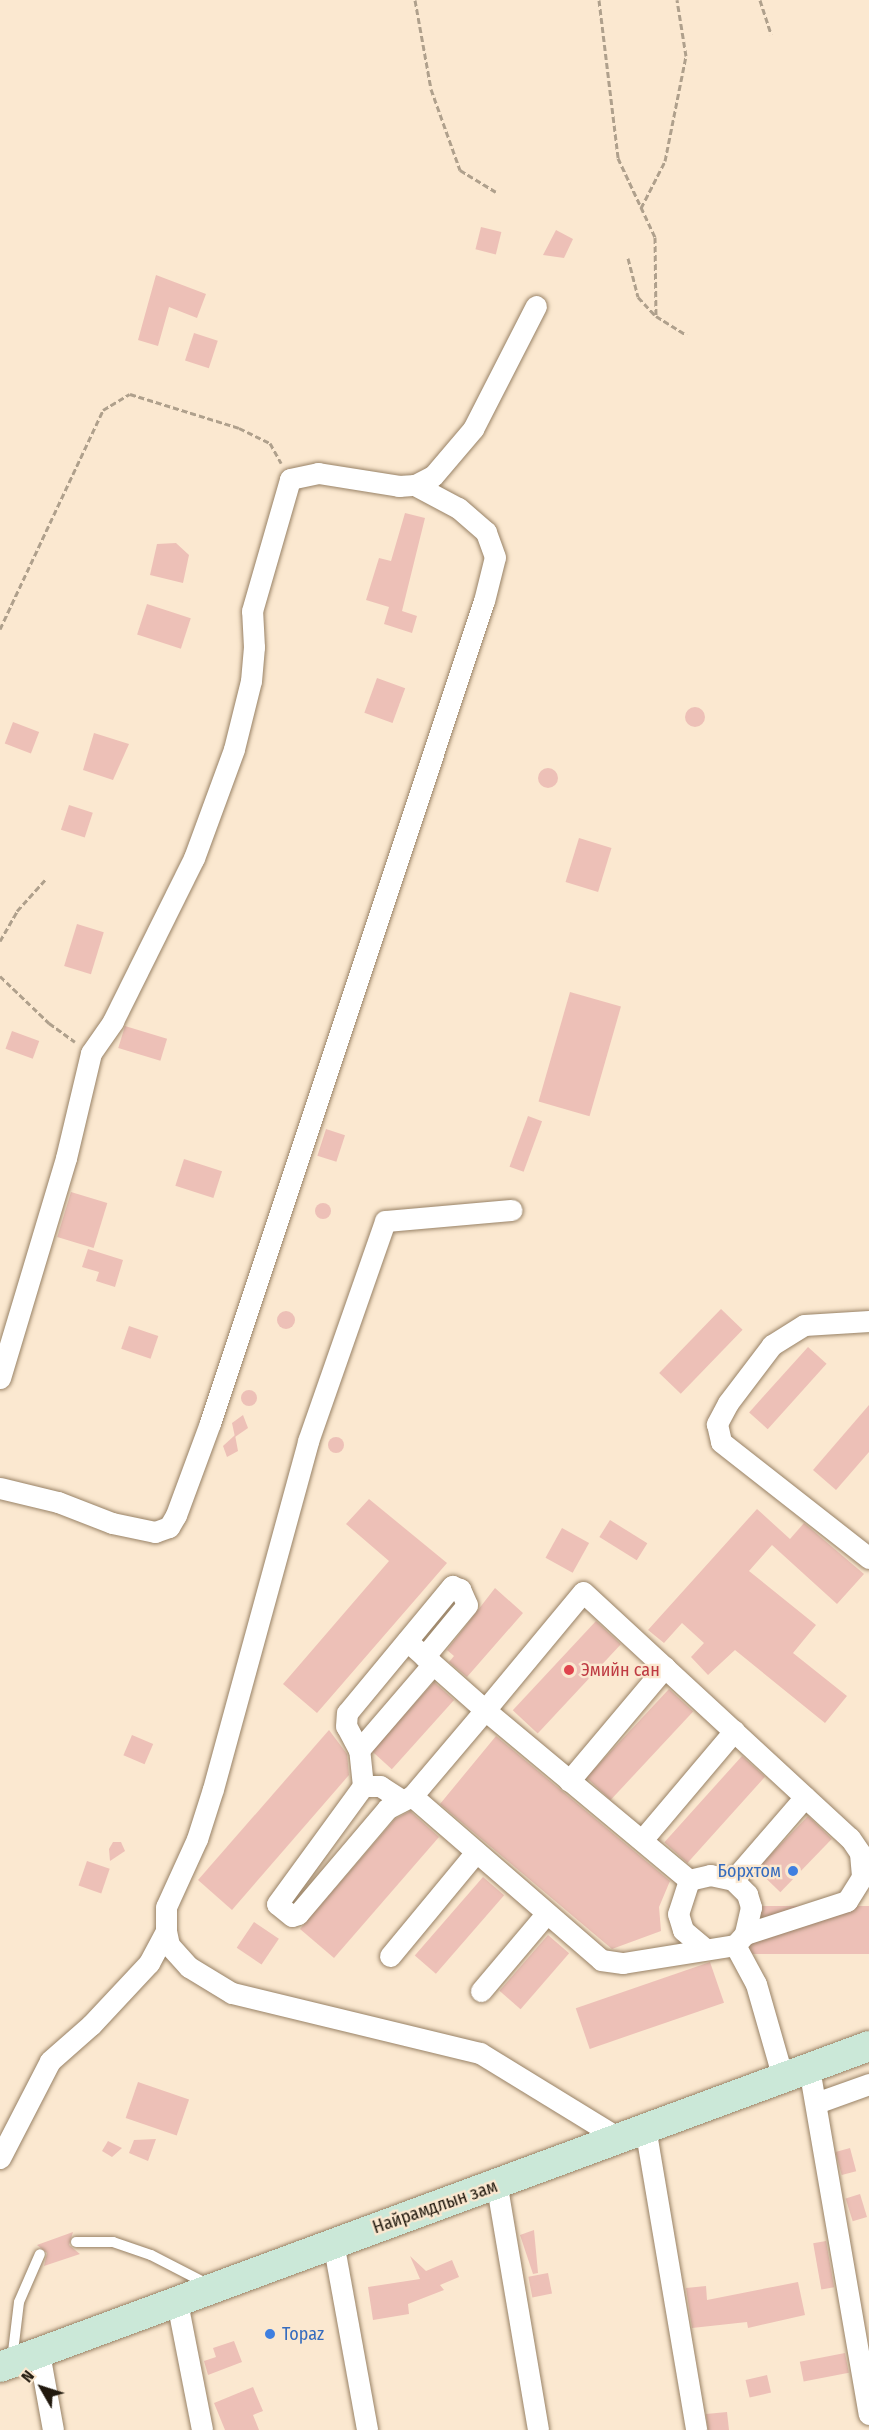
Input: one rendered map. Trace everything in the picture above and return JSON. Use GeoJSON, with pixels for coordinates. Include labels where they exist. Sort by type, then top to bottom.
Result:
{"type":"FeatureCollection","features":[{"type":"Feature","properties":{"kind":"main road","name":"Найрамдлын зам"},"geometry":{"type":"LineString","coordinates":[[6,2365],[333,2241],[497,2187],[617,2137],[869,2046]]}},
{"type":"Feature","properties":{"kind":"street"},"geometry":{"type":"LineString","coordinates":[[0,1378],[66,1158],[91,1053],[113,1020],[194,858],[234,749],[251,681],[254,647],[252,610],[290,479],[318,473],[399,486],[415,485],[433,476],[473,429],[536,306]]}},
{"type":"Feature","properties":{"kind":"street"},"geometry":{"type":"LineString","coordinates":[[0,1488],[58,1502],[112,1523],[155,1532],[170,1527],[176,1515],[210,1423],[484,601],[495,557],[486,532],[458,508],[415,485]]}},
{"type":"Feature","properties":{"kind":"street"},"geometry":{"type":"LineString","coordinates":[[512,1210],[385,1221],[308,1441],[213,1789],[197,1839],[166,1907],[166,1931],[169,1945],[189,1967],[224,1989],[480,2053],[617,2137]]}},
{"type":"Feature","properties":{"kind":"street"},"geometry":{"type":"LineString","coordinates":[[869,1321],[804,1325],[772,1345],[728,1403],[717,1424],[721,1442],[869,1558]]}},
{"type":"Feature","properties":{"kind":"street"},"geometry":{"type":"LineString","coordinates":[[359,1750],[467,1605],[460,1589],[452,1586],[347,1713],[346,1726],[359,1750],[363,1785],[278,1898],[277,1904],[291,1916],[298,1914],[387,1809],[406,1797],[485,1710],[583,1592],[850,1838],[863,1866],[859,1884],[847,1901],[740,1940],[610,1963],[598,1958],[476,1852],[406,1797],[380,1786],[363,1785]]}},
{"type":"Feature","properties":{"kind":"street"},"geometry":{"type":"LineString","coordinates":[[407,1641],[485,1710],[689,1880]]}},
{"type":"Feature","properties":{"kind":"street"},"geometry":{"type":"LineString","coordinates":[[569,1781],[665,1668]]}},
{"type":"Feature","properties":{"kind":"street"},"geometry":{"type":"LineString","coordinates":[[642,1840],[734,1731]]}},
{"type":"Feature","properties":{"kind":"street"},"geometry":{"type":"LineString","coordinates":[[733,1880],[805,1797]]}},
{"type":"Feature","properties":{"kind":"street"},"geometry":{"type":"LineString","coordinates":[[390,1956],[476,1852]]}},
{"type":"Feature","properties":{"kind":"street"},"geometry":{"type":"LineString","coordinates":[[689,1880],[710,1875],[733,1880],[747,1894],[751,1907],[740,1940],[756,1984],[796,2073],[816,2103],[869,2414]]}},
{"type":"Feature","properties":{"kind":"street"},"geometry":{"type":"LineString","coordinates":[[689,1880],[681,1899],[680,1923],[687,1935],[703,1947]]}},
{"type":"Feature","properties":{"kind":"street"},"geometry":{"type":"LineString","coordinates":[[481,1991],[546,1914]]}},
{"type":"Feature","properties":{"kind":"street"},"geometry":{"type":"LineString","coordinates":[[0,2158],[50,2061],[91,2025],[149,1963],[166,1931]]}},
{"type":"Feature","properties":{"kind":"street"},"geometry":{"type":"LineString","coordinates":[[816,2103],[869,2084]]}},
{"type":"Feature","properties":{"kind":"street"},"geometry":{"type":"LineString","coordinates":[[645,2127],[696,2430]]}},
{"type":"Feature","properties":{"kind":"street"},"geometry":{"type":"LineString","coordinates":[[497,2187],[538,2430]]}},
{"type":"Feature","properties":{"kind":"street"},"geometry":{"type":"LineString","coordinates":[[333,2241],[367,2430]]}},
{"type":"Feature","properties":{"kind":"street"},"geometry":{"type":"LineString","coordinates":[[177,2302],[202,2430]]}},
{"type":"Feature","properties":{"kind":"street"},"geometry":{"type":"LineString","coordinates":[[39,2353],[54,2430]]}},
{"type":"Feature","properties":{"kind":"lane"},"geometry":{"type":"LineString","coordinates":[[76,2242],[112,2242],[151,2255],[214,2287]]}},
{"type":"Feature","properties":{"kind":"lane"},"geometry":{"type":"LineString","coordinates":[[6,2365],[20,2302],[29,2273],[40,2254]]}},
{"type":"Feature","properties":{"kind":"path"},"geometry":{"type":"LineString","coordinates":[[415,0],[430,88],[460,170],[496,192]]}},
{"type":"Feature","properties":{"kind":"path"},"geometry":{"type":"LineString","coordinates":[[599,0],[618,158],[655,237],[656,316]]}},
{"type":"Feature","properties":{"kind":"path"},"geometry":{"type":"LineString","coordinates":[[641,208],[665,161],[686,56],[677,0]]}},
{"type":"Feature","properties":{"kind":"path"},"geometry":{"type":"LineString","coordinates":[[760,0],[771,34]]}},
{"type":"Feature","properties":{"kind":"path"},"geometry":{"type":"LineString","coordinates":[[628,258],[638,297],[656,316],[686,335]]}},
{"type":"Feature","properties":{"kind":"path"},"geometry":{"type":"LineString","coordinates":[[0,629],[103,410],[130,394],[239,428],[270,443],[290,479]]}},
{"type":"Feature","properties":{"kind":"path"},"geometry":{"type":"LineString","coordinates":[[0,941],[17,911],[45,880]]}},
{"type":"Feature","properties":{"kind":"path"},"geometry":{"type":"LineString","coordinates":[[0,976],[49,1023],[91,1053]]}},
{"type":"Feature","properties":{"kind":"building"},"geometry":{"type":"Polygon","coordinates":[[[481,227],[501,232],[496,254],[475,249],[481,227]]]}},
{"type":"Feature","properties":{"kind":"building"},"geometry":{"type":"Polygon","coordinates":[[[556,230],[573,239],[564,258],[543,255],[556,230]]]}},
{"type":"Feature","properties":{"kind":"building"},"geometry":{"type":"Polygon","coordinates":[[[156,275],[206,294],[197,318],[169,307],[158,346],[138,340],[156,275]]]}},
{"type":"Feature","properties":{"kind":"building"},"geometry":{"type":"Polygon","coordinates":[[[194,333],[218,341],[209,368],[185,361],[194,333]]]}},
{"type":"Feature","properties":{"kind":"building"},"geometry":{"type":"Polygon","coordinates":[[[405,513],[425,518],[402,611],[417,616],[412,633],[384,624],[389,607],[366,600],[379,558],[391,561],[405,513]]]}},
{"type":"Feature","properties":{"kind":"building"},"geometry":{"type":"Polygon","coordinates":[[[176,543],[189,555],[183,583],[150,575],[157,544],[176,543]]]}},
{"type":"Feature","properties":{"kind":"building"},"geometry":{"type":"Polygon","coordinates":[[[147,604],[191,618],[181,649],[137,634],[147,604]]]}},
{"type":"Feature","properties":{"kind":"building"},"geometry":{"type":"Polygon","coordinates":[[[377,678],[405,688],[393,723],[364,713],[377,678]]]}},
{"type":"Feature","properties":{"kind":"building"},"geometry":{"type":"Polygon","coordinates":[[[695,707],[702,710],[705,717],[702,724],[695,727],[688,724],[685,717],[688,710],[695,707]]]}},
{"type":"Feature","properties":{"kind":"building"},"geometry":{"type":"Polygon","coordinates":[[[13,722],[39,732],[31,754],[5,743],[13,722]]]}},
{"type":"Feature","properties":{"kind":"building"},"geometry":{"type":"Polygon","coordinates":[[[94,733],[129,744],[113,780],[83,770],[94,733]]]}},
{"type":"Feature","properties":{"kind":"building"},"geometry":{"type":"Polygon","coordinates":[[[548,768],[555,771],[558,778],[555,785],[548,788],[541,785],[538,778],[541,771],[548,768]]]}},
{"type":"Feature","properties":{"kind":"building"},"geometry":{"type":"Polygon","coordinates":[[[69,805],[93,813],[85,837],[61,830],[69,805]]]}},
{"type":"Feature","properties":{"kind":"building"},"geometry":{"type":"Polygon","coordinates":[[[579,838],[612,848],[598,892],[566,882],[579,838]]]}},
{"type":"Feature","properties":{"kind":"building"},"geometry":{"type":"Polygon","coordinates":[[[77,924],[104,932],[91,974],[64,966],[77,924]]]}},
{"type":"Feature","properties":{"kind":"building"},"geometry":{"type":"Polygon","coordinates":[[[570,992],[621,1007],[590,1116],[539,1102],[570,992]]]}},
{"type":"Feature","properties":{"kind":"building"},"geometry":{"type":"Polygon","coordinates":[[[125,1026],[167,1039],[160,1061],[118,1048],[125,1026]]]}},
{"type":"Feature","properties":{"kind":"building"},"geometry":{"type":"Polygon","coordinates":[[[12,1031],[39,1041],[33,1059],[6,1049],[12,1031]]]}},
{"type":"Feature","properties":{"kind":"building"},"geometry":{"type":"Polygon","coordinates":[[[528,1116],[542,1121],[524,1172],[510,1167],[528,1116]]]}},
{"type":"Feature","properties":{"kind":"building"},"geometry":{"type":"Polygon","coordinates":[[[326,1129],[345,1135],[336,1162],[317,1156],[326,1129]]]}},
{"type":"Feature","properties":{"kind":"building"},"geometry":{"type":"Polygon","coordinates":[[[184,1159],[222,1171],[213,1198],[175,1186],[184,1159]]]}},
{"type":"Feature","properties":{"kind":"building"},"geometry":{"type":"Polygon","coordinates":[[[71,1192],[107,1203],[94,1248],[57,1237],[71,1192]]]}},
{"type":"Feature","properties":{"kind":"building"},"geometry":{"type":"Polygon","coordinates":[[[320,1203],[326,1203],[331,1211],[329,1217],[320,1219],[315,1214],[315,1208],[320,1203]]]}},
{"type":"Feature","properties":{"kind":"building"},"geometry":{"type":"Polygon","coordinates":[[[88,1249],[123,1260],[115,1287],[96,1281],[99,1272],[82,1267],[88,1249]]]}},
{"type":"Feature","properties":{"kind":"building"},"geometry":{"type":"Polygon","coordinates":[[[721,1309],[743,1330],[681,1394],[659,1373],[721,1309]]]}},
{"type":"Feature","properties":{"kind":"building"},"geometry":{"type":"Polygon","coordinates":[[[286,1311],[292,1314],[295,1320],[292,1326],[286,1329],[280,1326],[277,1320],[280,1314],[286,1311]]]}},
{"type":"Feature","properties":{"kind":"building"},"geometry":{"type":"Polygon","coordinates":[[[129,1326],[158,1336],[150,1359],[121,1349],[129,1326]]]}},
{"type":"Feature","properties":{"kind":"building"},"geometry":{"type":"Polygon","coordinates":[[[808,1347],[827,1364],[768,1429],[749,1412],[808,1347]]]}},
{"type":"Feature","properties":{"kind":"building"},"geometry":{"type":"Polygon","coordinates":[[[249,1390],[257,1398],[249,1406],[241,1398],[249,1390]]]}},
{"type":"Feature","properties":{"kind":"building"},"geometry":{"type":"Polygon","coordinates":[[[869,1405],[869,1452],[836,1490],[813,1470],[869,1405]]]}},
{"type":"Feature","properties":{"kind":"building"},"geometry":{"type":"Polygon","coordinates":[[[243,1415],[248,1428],[235,1437],[232,1423],[243,1415]]]}},
{"type":"Feature","properties":{"kind":"building"},"geometry":{"type":"Polygon","coordinates":[[[235,1435],[238,1451],[227,1457],[223,1446],[235,1435]]]}},
{"type":"Feature","properties":{"kind":"building"},"geometry":{"type":"Polygon","coordinates":[[[336,1437],[342,1439],[344,1445],[342,1451],[336,1453],[330,1451],[328,1445],[330,1439],[336,1437]]]}},
{"type":"Feature","properties":{"kind":"building"},"geometry":{"type":"Polygon","coordinates":[[[369,1499],[447,1563],[317,1713],[283,1684],[389,1561],[346,1524],[369,1499]]]}},
{"type":"Feature","properties":{"kind":"building"},"geometry":{"type":"Polygon","coordinates":[[[757,1509],[790,1539],[804,1523],[864,1574],[837,1604],[772,1545],[749,1571],[816,1625],[793,1653],[847,1696],[825,1723],[735,1650],[708,1675],[691,1657],[704,1643],[682,1623],[664,1643],[648,1630],[757,1509]]]}},
{"type":"Feature","properties":{"kind":"building"},"geometry":{"type":"Polygon","coordinates":[[[610,1520],[647,1543],[637,1560],[599,1537],[610,1520]]]}},
{"type":"Feature","properties":{"kind":"building"},"geometry":{"type":"Polygon","coordinates":[[[562,1528],[589,1543],[573,1573],[546,1558],[562,1528]]]}},
{"type":"Feature","properties":{"kind":"building"},"geometry":{"type":"Polygon","coordinates":[[[495,1588],[523,1613],[467,1677],[449,1662],[454,1656],[447,1650],[495,1588]]]}},
{"type":"Feature","properties":{"kind":"building"},"geometry":{"type":"Polygon","coordinates":[[[596,1621],[621,1644],[538,1733],[513,1710],[596,1621]]]}},
{"type":"Feature","properties":{"kind":"building"},"geometry":{"type":"Polygon","coordinates":[[[434,1682],[454,1700],[392,1769],[372,1751],[434,1682]]]}},
{"type":"Feature","properties":{"kind":"building"},"geometry":{"type":"Polygon","coordinates":[[[669,1689],[693,1712],[611,1800],[586,1777],[669,1689]]]}},
{"type":"Feature","properties":{"kind":"building"},"geometry":{"type":"Polygon","coordinates":[[[329,1730],[347,1754],[349,1775],[232,1910],[198,1880],[329,1730]]]}},
{"type":"Feature","properties":{"kind":"building"},"geometry":{"type":"Polygon","coordinates":[[[132,1735],[153,1744],[145,1764],[123,1755],[132,1735]]]}},
{"type":"Feature","properties":{"kind":"building"},"geometry":{"type":"Polygon","coordinates":[[[496,1736],[670,1881],[659,1907],[661,1931],[612,1949],[440,1804],[496,1736]]]}},
{"type":"Feature","properties":{"kind":"building"},"geometry":{"type":"Polygon","coordinates":[[[742,1756],[765,1777],[687,1863],[664,1842],[742,1756]]]}},
{"type":"Feature","properties":{"kind":"building"},"geometry":{"type":"Polygon","coordinates":[[[410,1811],[439,1837],[334,1958],[300,1929],[395,1819],[410,1811]]]}},
{"type":"Feature","properties":{"kind":"building"},"geometry":{"type":"Polygon","coordinates":[[[808,1816],[832,1839],[780,1892],[757,1869],[808,1816]]]}},
{"type":"Feature","properties":{"kind":"building"},"geometry":{"type":"Polygon","coordinates":[[[113,1842],[121,1842],[125,1851],[110,1861],[109,1849],[113,1842]]]}},
{"type":"Feature","properties":{"kind":"building"},"geometry":{"type":"Polygon","coordinates":[[[87,1861],[110,1869],[101,1893],[79,1886],[87,1861]]]}},
{"type":"Feature","properties":{"kind":"building"},"geometry":{"type":"Polygon","coordinates":[[[483,1877],[504,1895],[436,1974],[415,1955],[483,1877]]]}},
{"type":"Feature","properties":{"kind":"building"},"geometry":{"type":"Polygon","coordinates":[[[749,1906],[869,1906],[869,1954],[749,1954],[749,1906]]]}},
{"type":"Feature","properties":{"kind":"building"},"geometry":{"type":"Polygon","coordinates":[[[254,1922],[279,1939],[262,1964],[237,1948],[254,1922]]]}},
{"type":"Feature","properties":{"kind":"building"},"geometry":{"type":"Polygon","coordinates":[[[548,1935],[569,1953],[521,2009],[499,1991],[548,1935]]]}},
{"type":"Feature","properties":{"kind":"building"},"geometry":{"type":"Polygon","coordinates":[[[710,1962],[724,2003],[590,2049],[576,2008],[710,1962]]]}},
{"type":"Feature","properties":{"kind":"building"},"geometry":{"type":"Polygon","coordinates":[[[138,2082],[189,2100],[177,2136],[126,2118],[138,2082]]]}},
{"type":"Feature","properties":{"kind":"building"},"geometry":{"type":"Polygon","coordinates":[[[156,2139],[148,2161],[129,2153],[134,2140],[156,2139]]]}},
{"type":"Feature","properties":{"kind":"building"},"geometry":{"type":"Polygon","coordinates":[[[108,2141],[122,2148],[112,2157],[102,2151],[108,2141]]]}},
{"type":"Feature","properties":{"kind":"building"},"geometry":{"type":"Polygon","coordinates":[[[850,2148],[856,2171],[842,2175],[836,2152],[850,2148]]]}},
{"type":"Feature","properties":{"kind":"building"},"geometry":{"type":"Polygon","coordinates":[[[860,2194],[867,2217],[853,2221],[846,2198],[860,2194]]]}},
{"type":"Feature","properties":{"kind":"building"},"geometry":{"type":"Polygon","coordinates":[[[534,2230],[538,2273],[533,2274],[520,2235],[534,2230]]]}},
{"type":"Feature","properties":{"kind":"building"},"geometry":{"type":"Polygon","coordinates":[[[73,2232],[69,2245],[80,2254],[44,2266],[47,2253],[37,2245],[73,2232]]]}},
{"type":"Feature","properties":{"kind":"building"},"geometry":{"type":"Polygon","coordinates":[[[826,2241],[834,2287],[821,2290],[813,2243],[826,2241]]]}},
{"type":"Feature","properties":{"kind":"building"},"geometry":{"type":"Polygon","coordinates":[[[410,2256],[426,2271],[452,2260],[459,2277],[440,2285],[444,2290],[408,2304],[409,2314],[373,2320],[368,2287],[420,2279],[410,2256]]]}},
{"type":"Feature","properties":{"kind":"building"},"geometry":{"type":"Polygon","coordinates":[[[548,2273],[552,2294],[532,2297],[528,2277],[548,2273]]]}},
{"type":"Feature","properties":{"kind":"building"},"geometry":{"type":"Polygon","coordinates":[[[798,2282],[805,2315],[748,2328],[747,2322],[692,2328],[686,2288],[706,2286],[707,2300],[798,2282]]]}},
{"type":"Feature","properties":{"kind":"building"},"geometry":{"type":"Polygon","coordinates":[[[234,2341],[242,2362],[208,2375],[204,2361],[216,2357],[213,2348],[234,2341]]]}},
{"type":"Feature","properties":{"kind":"building"},"geometry":{"type":"Polygon","coordinates":[[[845,2353],[849,2373],[804,2381],[800,2362],[845,2353]]]}},
{"type":"Feature","properties":{"kind":"building"},"geometry":{"type":"Polygon","coordinates":[[[767,2375],[771,2393],[750,2397],[746,2380],[767,2375]]]}},
{"type":"Feature","properties":{"kind":"building"},"geometry":{"type":"Polygon","coordinates":[[[253,2387],[263,2411],[253,2415],[259,2430],[225,2430],[214,2403],[253,2387]]]}},
{"type":"Feature","properties":{"kind":"building"},"geometry":{"type":"Polygon","coordinates":[[[727,2412],[729,2430],[708,2430],[706,2414],[727,2412]]]}},
{"type":"Feature","properties":{"kind":"place","name":"Эмийн сан"},"geometry":{"type":"Point","coordinates":[569,1670]}},
{"type":"Feature","properties":{"kind":"place","name":"Борхтом"},"geometry":{"type":"Point","coordinates":[793,1871]}},
{"type":"Feature","properties":{"kind":"place","name":"Topaz"},"geometry":{"type":"Point","coordinates":[270,2334]}}]}
